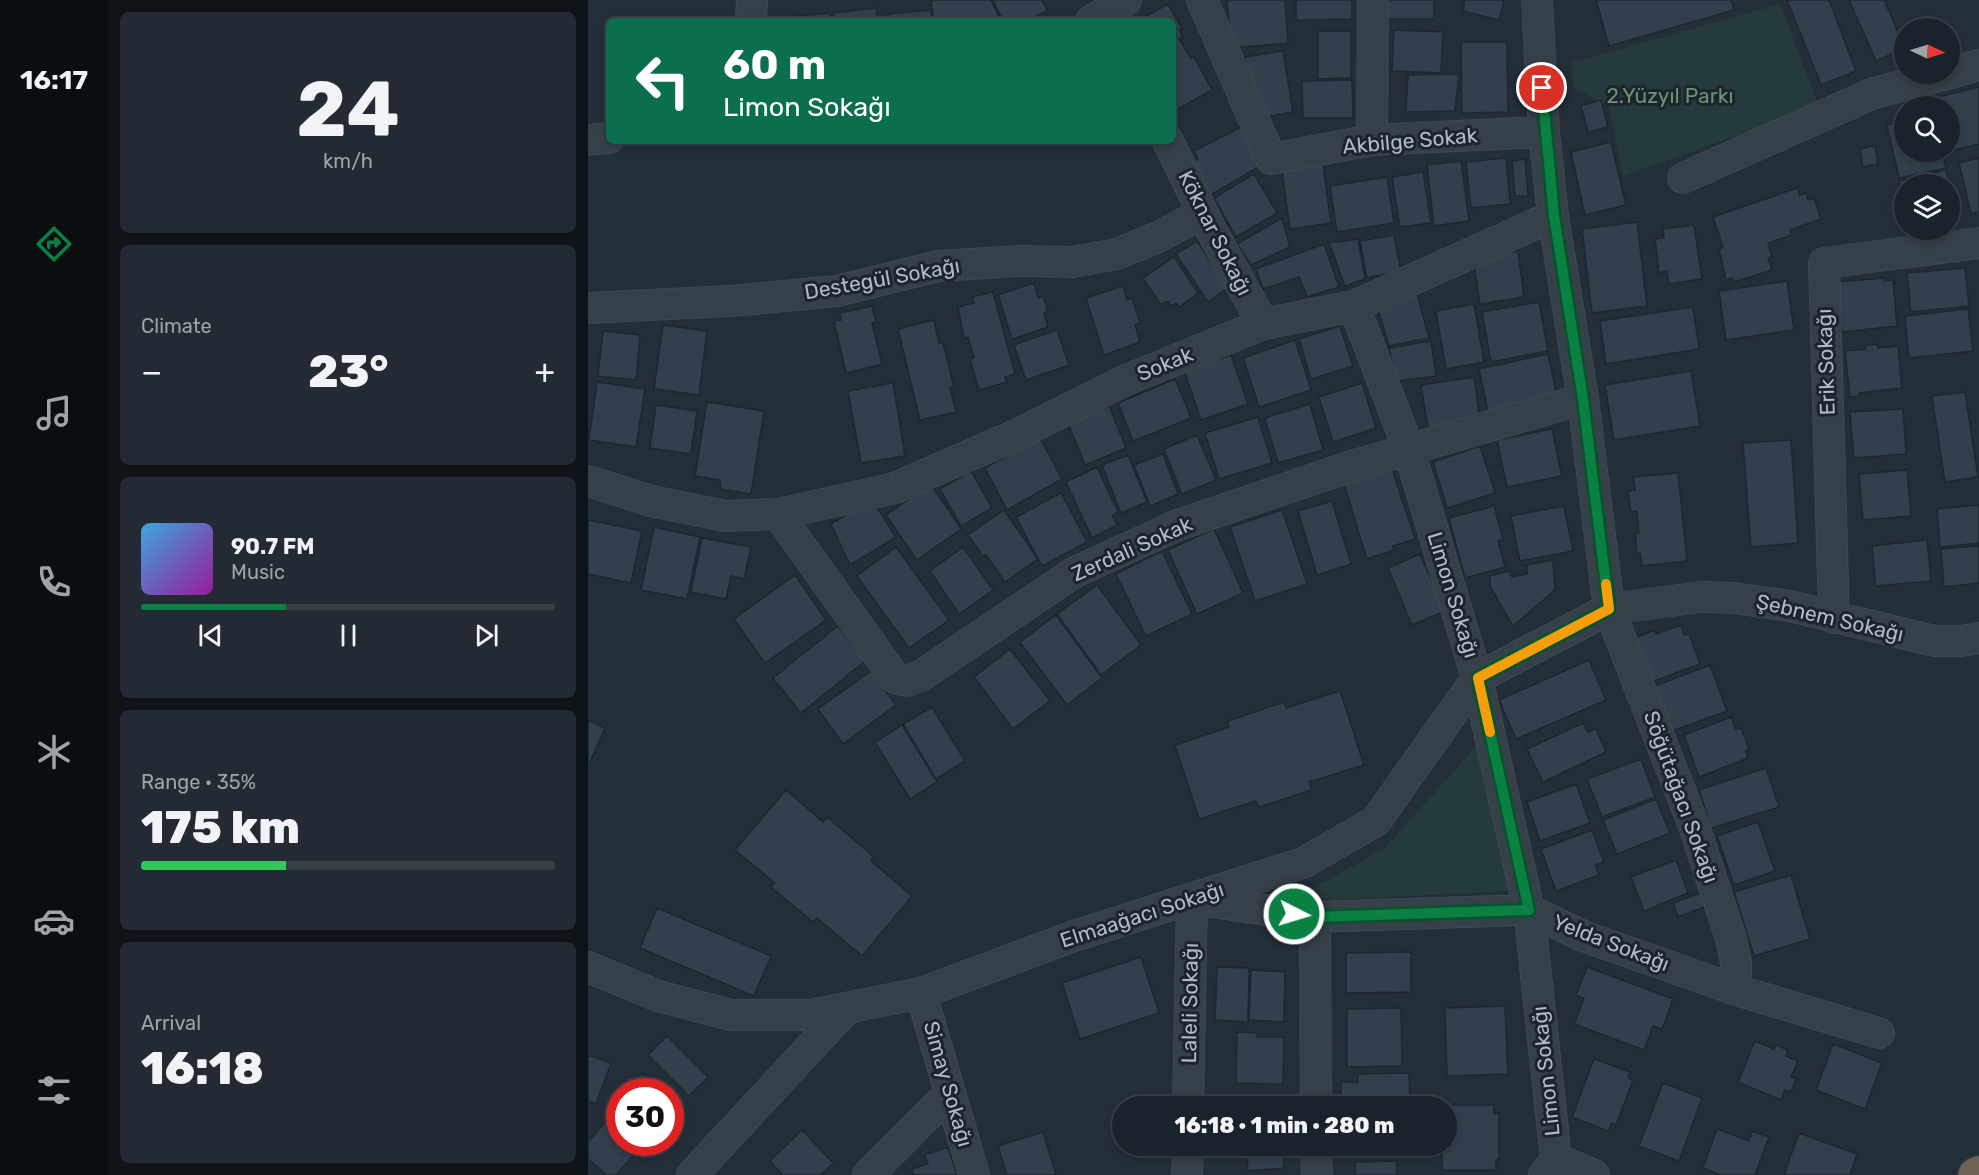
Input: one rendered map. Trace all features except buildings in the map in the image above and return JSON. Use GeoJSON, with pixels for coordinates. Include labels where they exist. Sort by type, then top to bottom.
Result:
{"type":"FeatureCollection","features":[{"type":"Feature","properties":{"kind":"street"},"geometry":{"type":"LineString","coordinates":[[751,18],[752,0]]}},
{"type":"Feature","properties":{"kind":"street","name":"Akbilge Sokak"},"geometry":{"type":"LineString","coordinates":[[1202,0],[1271,159],[1372,140],[1544,132]]}},
{"type":"Feature","properties":{"kind":"street"},"geometry":{"type":"LineString","coordinates":[[1372,140],[1373,0]]}},
{"type":"Feature","properties":{"kind":"street","name":"Söğütağacı Sokağı"},"geometry":{"type":"LineString","coordinates":[[1537,0],[1544,132],[1554,216],[1583,399],[1609,609],[1694,826],[1731,938],[1736,963],[1736,990]]}},
{"type":"Feature","properties":{"kind":"street"},"geometry":{"type":"LineString","coordinates":[[1960,70],[1979,65]]}},
{"type":"Feature","properties":{"kind":"street"},"geometry":{"type":"LineString","coordinates":[[1683,178],[1874,93],[1907,84]]}},
{"type":"Feature","properties":{"kind":"street"},"geometry":{"type":"LineString","coordinates":[[588,140],[606,138]]}},
{"type":"Feature","properties":{"kind":"street","name":"Köknar Sokağı"},"geometry":{"type":"LineString","coordinates":[[1169,144],[1203,213],[1263,324]]}},
{"type":"Feature","properties":{"kind":"street","name":"Destegül Sokağı"},"geometry":{"type":"LineString","coordinates":[[588,308],[731,301],[837,291],[938,266],[1019,261],[1072,262],[1116,254],[1158,237],[1203,213]]}},
{"type":"Feature","properties":{"kind":"street","name":"Sokak"},"geometry":{"type":"LineString","coordinates":[[588,482],[651,501],[725,516],[778,514],[895,488],[1016,435],[1124,381],[1263,324],[1354,306],[1554,216]]}},
{"type":"Feature","properties":{"kind":"street","name":"Erik Sokağı"},"geometry":{"type":"LineString","coordinates":[[1834,618],[1824,263],[1979,245]]}},
{"type":"Feature","properties":{"kind":"street","name":"Limon Sokağı"},"geometry":{"type":"LineString","coordinates":[[1354,306],[1409,450],[1478,678],[1529,910],[1550,1167]]}},
{"type":"Feature","properties":{"kind":"street","name":"Zerdali Sokak"},"geometry":{"type":"LineString","coordinates":[[778,514],[895,678],[907,681],[922,675],[958,652],[1076,572],[1178,525],[1355,465],[1583,399]]}},
{"type":"Feature","properties":{"kind":"street","name":"Şebnem Sokağı"},"geometry":{"type":"LineString","coordinates":[[1609,609],[1702,597],[1734,598],[1790,606],[1935,641],[1979,638]]}},
{"type":"Feature","properties":{"kind":"street","name":"Elmaağacı Sokağı"},"geometry":{"type":"LineString","coordinates":[[588,967],[658,996],[730,1015],[811,1015],[921,993],[1074,936],[1303,863],[1376,821],[1478,678],[1609,609]]}},
{"type":"Feature","properties":{"kind":"street","name":"Yelda Sokağı"},"geometry":{"type":"LineString","coordinates":[[1192,899],[1315,917],[1529,910],[1583,936],[1736,990],[1879,1033]]}},
{"type":"Feature","properties":{"kind":"street","name":"Laleli Sokağı"},"geometry":{"type":"LineString","coordinates":[[1188,1096],[1192,899]]}},
{"type":"Feature","properties":{"kind":"street"},"geometry":{"type":"LineString","coordinates":[[1315,917],[1316,1096]]}},
{"type":"Feature","properties":{"kind":"street","name":"Simay Sokağı"},"geometry":{"type":"LineString","coordinates":[[921,993],[974,1175]]}},
{"type":"Feature","properties":{"kind":"street"},"geometry":{"type":"LineString","coordinates":[[692,1175],[847,1008]]}},
{"type":"Feature","properties":{"kind":"street"},"geometry":{"type":"LineString","coordinates":[[868,1175],[950,1093]]}},
{"type":"Feature","properties":{"kind":"street"},"geometry":{"type":"LineString","coordinates":[[1187,1175],[1188,1156]]}},
{"type":"Feature","properties":{"kind":"street"},"geometry":{"type":"LineString","coordinates":[[1316,1156],[1317,1175]]}},
{"type":"Feature","properties":{"kind":"street"},"geometry":{"type":"LineString","coordinates":[[1550,1167],[1594,1175]]}},
{"type":"Feature","properties":{"kind":"green space","name":"2.Yüzyıl Parkı"},"geometry":{"type":"Polygon","coordinates":[[[1780,4],[1817,101],[1798,114],[1623,176],[1609,106],[1574,88],[1571,63],[1780,4]]]}},
{"type":"Feature","properties":{"kind":"green space"},"geometry":{"type":"Polygon","coordinates":[[[1477,745],[1510,891],[1333,900],[1304,893],[1385,848],[1477,745]]]}},
{"type":"Feature","properties":{"kind":"slow traffic"},"geometry":{"type":"LineString","coordinates":[[1490,732],[1478,678],[1609,609],[1606,584]]}},
{"type":"Feature","properties":{"kind":"route"},"geometry":{"type":"LineString","coordinates":[[1294,914],[1315,917],[1529,910],[1478,678],[1609,609],[1583,399],[1554,216],[1544,132],[1542,88]]}}]}
